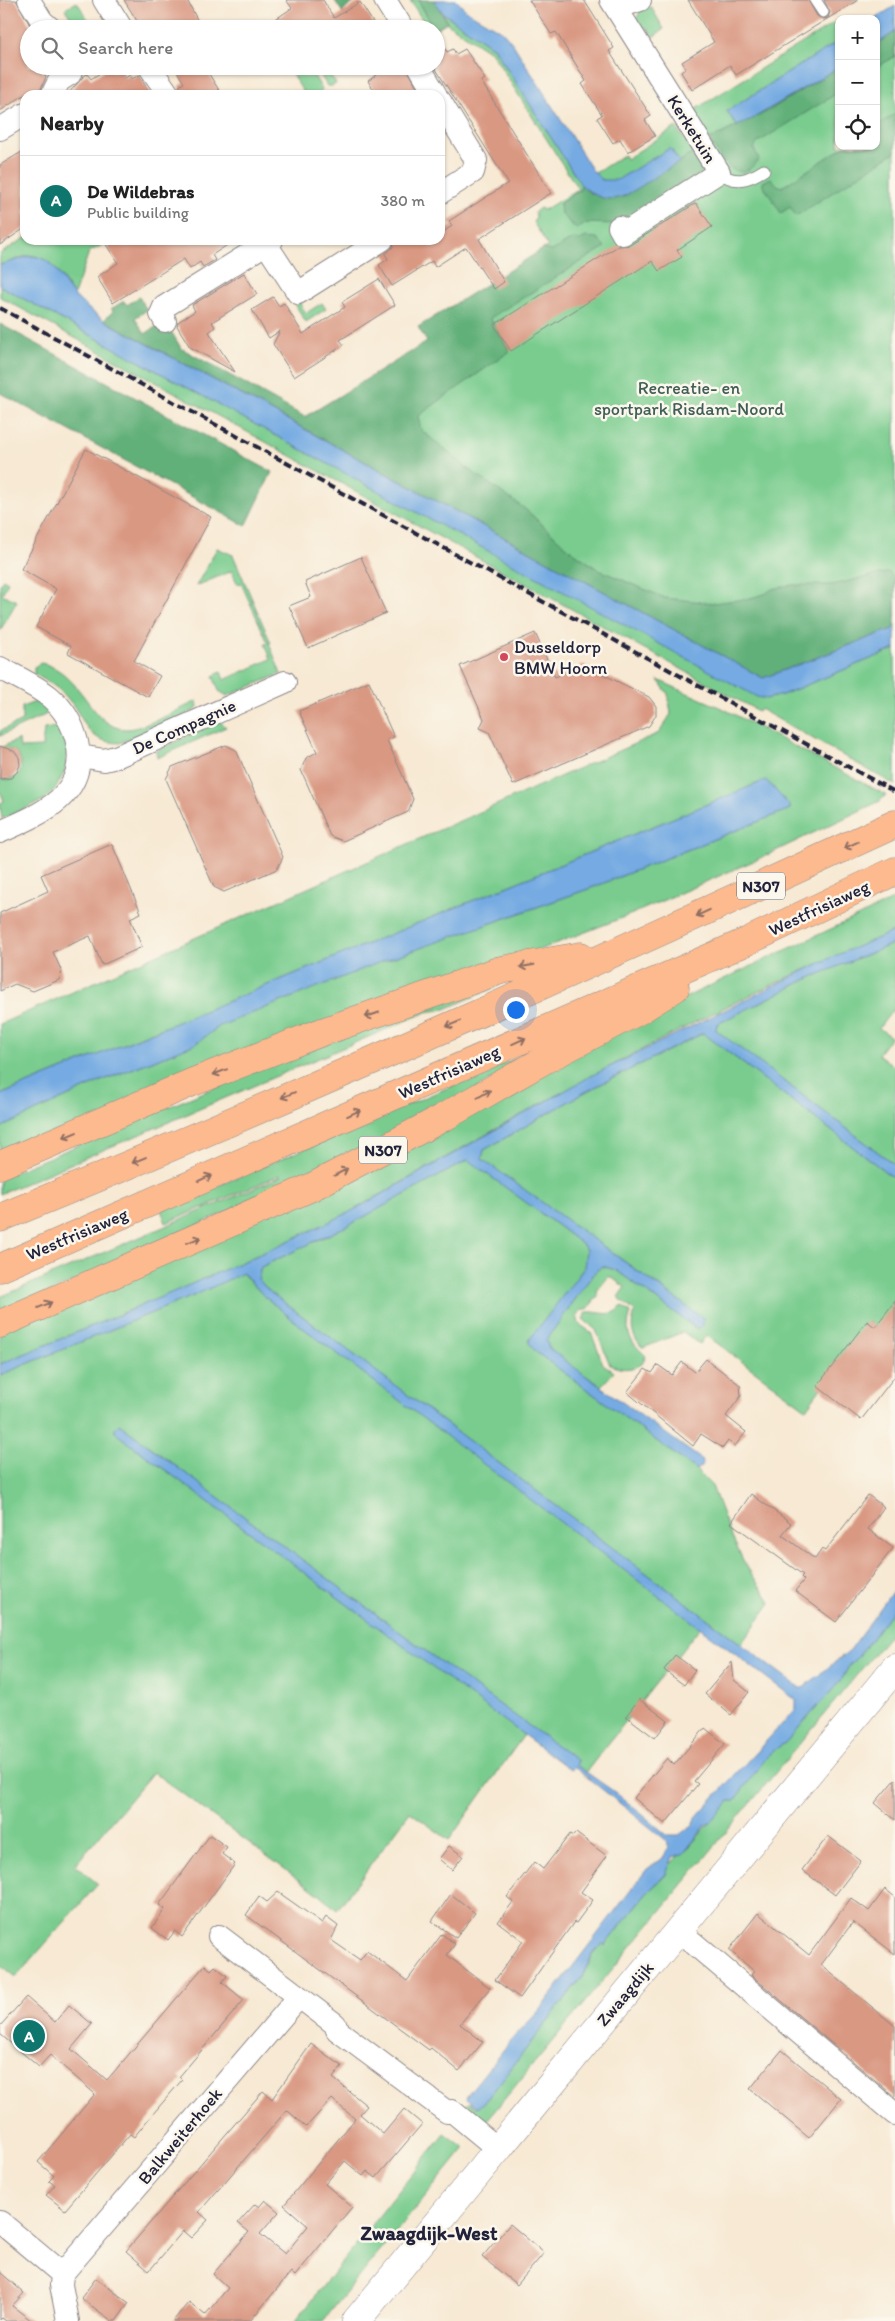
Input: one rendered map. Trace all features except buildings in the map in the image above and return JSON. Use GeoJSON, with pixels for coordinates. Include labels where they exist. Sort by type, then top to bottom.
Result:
{"type":"FeatureCollection","features":[{"type":"Feature","properties":{"kind":"highway","name":"N307"},"geometry":{"type":"LineString","coordinates":[[0,1218],[102,1176],[626,948],[895,824]]}},
{"type":"Feature","properties":{"kind":"highway","name":"Westfrisiaweg"},"geometry":{"type":"LineString","coordinates":[[0,1268],[748,941],[895,872]]}},
{"type":"Feature","properties":{"kind":"highway","name":"N307"},"geometry":{"type":"LineString","coordinates":[[0,1324],[312,1188],[444,1117],[546,1059],[638,1011],[748,941]]}},
{"type":"Feature","properties":{"kind":"highway","name":"N307"},"geometry":{"type":"LineString","coordinates":[[0,1165],[192,1082],[341,1026],[501,970],[626,948]]}},
{"type":"Feature","properties":{"kind":"street"},"geometry":{"type":"LineString","coordinates":[[29,0],[41,20]]}},
{"type":"Feature","properties":{"kind":"street"},"geometry":{"type":"LineString","coordinates":[[104,0],[116,20]]}},
{"type":"Feature","properties":{"kind":"street"},"geometry":{"type":"LineString","coordinates":[[385,0],[397,20]]}},
{"type":"Feature","properties":{"kind":"street","name":"Kerketuin"},"geometry":{"type":"LineString","coordinates":[[619,227],[623,234],[718,172],[614,4],[640,0]]}},
{"type":"Feature","properties":{"kind":"street"},"geometry":{"type":"LineString","coordinates":[[54,90],[59,81],[68,75]]}},
{"type":"Feature","properties":{"kind":"street"},"geometry":{"type":"LineString","coordinates":[[155,75],[166,90]]}},
{"type":"Feature","properties":{"kind":"street"},"geometry":{"type":"LineString","coordinates":[[424,75],[433,90]]}},
{"type":"Feature","properties":{"kind":"street"},"geometry":{"type":"LineString","coordinates":[[445,109],[476,160],[473,172],[445,190]]}},
{"type":"Feature","properties":{"kind":"street"},"geometry":{"type":"LineString","coordinates":[[0,129],[20,117]]}},
{"type":"Feature","properties":{"kind":"street"},"geometry":{"type":"LineString","coordinates":[[165,321],[161,314],[164,307],[264,245]]}},
{"type":"Feature","properties":{"kind":"street"},"geometry":{"type":"LineString","coordinates":[[271,245],[298,293],[374,245]]}},
{"type":"Feature","properties":{"kind":"street"},"geometry":{"type":"LineString","coordinates":[[0,668],[37,687],[52,698],[67,716],[80,756],[76,774],[67,790],[56,802],[40,814],[0,832]]}},
{"type":"Feature","properties":{"kind":"street","name":"De Compagnie"},"geometry":{"type":"LineString","coordinates":[[80,756],[104,760],[116,757],[285,682]]}},
{"type":"Feature","properties":{"kind":"street","name":"Zwaagdijk"},"geometry":{"type":"LineString","coordinates":[[356,2321],[895,1668]]}},
{"type":"Feature","properties":{"kind":"street"},"geometry":{"type":"LineString","coordinates":[[678,1930],[895,2114]]}},
{"type":"Feature","properties":{"kind":"street"},"geometry":{"type":"LineString","coordinates":[[219,1936],[276,1977],[298,1998],[447,2112],[452,2111],[498,2149]]}},
{"type":"Feature","properties":{"kind":"street","name":"Balkweiterhoek"},"geometry":{"type":"LineString","coordinates":[[62,2274],[298,1998]]}},
{"type":"Feature","properties":{"kind":"street"},"geometry":{"type":"LineString","coordinates":[[0,2222],[62,2274],[61,2284],[68,2321]]}},
{"type":"Feature","properties":{"kind":"lane"},"geometry":{"type":"LineString","coordinates":[[815,0],[823,12]]}},
{"type":"Feature","properties":{"kind":"lane"},"geometry":{"type":"LineString","coordinates":[[718,172],[732,180],[742,180],[764,170]]}},
{"type":"Feature","properties":{"kind":"green space"},"geometry":{"type":"Polygon","coordinates":[[[358,0],[343,10],[343,13],[335,1],[358,0]]]}},
{"type":"Feature","properties":{"kind":"green space"},"geometry":{"type":"Polygon","coordinates":[[[410,0],[418,0],[429,19],[422,20],[410,0]]]}},
{"type":"Feature","properties":{"kind":"green space"},"geometry":{"type":"Polygon","coordinates":[[[418,0],[434,0],[447,22],[445,23],[445,20],[429,19],[418,0]]]}},
{"type":"Feature","properties":{"kind":"green space"},"geometry":{"type":"Polygon","coordinates":[[[77,2],[88,20],[72,20],[65,9],[77,2]]]}},
{"type":"Feature","properties":{"kind":"green space"},"geometry":{"type":"Polygon","coordinates":[[[651,7],[664,29],[653,37],[648,29],[639,26],[636,20],[640,11],[651,7]]]}},
{"type":"Feature","properties":{"kind":"green space","name":"Recreatie- en sportpark Risdam-Noord"},"geometry":{"type":"Polygon","coordinates":[[[443,13],[494,48],[581,185],[580,190],[560,203],[561,214],[574,227],[680,162],[670,148],[617,181],[605,181],[595,173],[624,155],[626,159],[676,127],[694,154],[835,67],[835,150],[880,150],[880,40],[895,31],[895,618],[747,665],[303,418],[429,343],[421,328],[548,246],[533,222],[536,218],[535,212],[540,208],[544,210],[578,189],[492,53],[448,24],[443,13]]]}},
{"type":"Feature","properties":{"kind":"green space"},"geometry":{"type":"Polygon","coordinates":[[[835,22],[835,44],[727,111],[737,126],[709,140],[691,112],[835,22]]]}},
{"type":"Feature","properties":{"kind":"green space"},"geometry":{"type":"Polygon","coordinates":[[[895,32],[895,56],[880,65],[880,60],[880,41],[895,32]]]}},
{"type":"Feature","properties":{"kind":"green space"},"geometry":{"type":"Polygon","coordinates":[[[835,69],[835,94],[757,143],[754,149],[759,159],[751,168],[744,172],[730,168],[709,140],[768,111],[835,69]]]}},
{"type":"Feature","properties":{"kind":"green space"},"geometry":{"type":"Polygon","coordinates":[[[293,75],[313,75],[322,89],[322,90],[302,90],[293,75]]]}},
{"type":"Feature","properties":{"kind":"green space"},"geometry":{"type":"Polygon","coordinates":[[[320,75],[330,75],[336,84],[327,86],[320,75]]]}},
{"type":"Feature","properties":{"kind":"green space"},"geometry":{"type":"Polygon","coordinates":[[[895,114],[895,152],[796,216],[790,207],[781,213],[763,185],[763,182],[771,178],[777,185],[782,187],[839,150],[880,150],[880,123],[895,114]]]}},
{"type":"Feature","properties":{"kind":"green space"},"geometry":{"type":"Polygon","coordinates":[[[693,153],[706,174],[617,224],[587,223],[577,229],[561,214],[560,203],[580,190],[581,185],[590,193],[623,197],[693,153]]]}},
{"type":"Feature","properties":{"kind":"green space"},"geometry":{"type":"Polygon","coordinates":[[[586,237],[597,238],[605,247],[490,318],[510,351],[418,416],[421,430],[467,468],[525,509],[569,549],[599,570],[665,598],[712,603],[746,599],[765,594],[772,589],[791,585],[832,585],[889,572],[895,581],[895,628],[763,678],[104,320],[113,311],[111,309],[124,301],[127,305],[139,297],[147,310],[135,318],[145,334],[157,326],[161,331],[168,326],[181,348],[305,417],[427,342],[418,327],[543,249],[552,251],[572,239],[580,240],[586,237]]]}},
{"type":"Feature","properties":{"kind":"green space"},"geometry":{"type":"Polygon","coordinates":[[[20,241],[20,245],[102,245],[89,252],[74,295],[55,268],[42,259],[35,256],[27,256],[0,265],[0,254],[20,241]]]}},
{"type":"Feature","properties":{"kind":"green space"},"geometry":{"type":"Polygon","coordinates":[[[0,286],[474,543],[782,695],[895,649],[895,785],[760,709],[758,711],[0,297],[0,286]]]}},
{"type":"Feature","properties":{"kind":"green space"},"geometry":{"type":"Polygon","coordinates":[[[300,303],[306,313],[322,303],[326,309],[306,322],[296,306],[296,304],[300,303]]]}},
{"type":"Feature","properties":{"kind":"green space"},"geometry":{"type":"Polygon","coordinates":[[[0,324],[272,472],[246,526],[0,393],[0,324]]]}},
{"type":"Feature","properties":{"kind":"green space"},"geometry":{"type":"Polygon","coordinates":[[[217,548],[233,555],[271,643],[269,643],[281,674],[227,696],[219,691],[213,676],[221,672],[224,680],[271,659],[265,644],[268,643],[241,583],[237,584],[232,571],[196,586],[217,548]]]}},
{"type":"Feature","properties":{"kind":"green space"},"geometry":{"type":"Polygon","coordinates":[[[3,579],[8,582],[2,594],[17,601],[0,631],[0,585],[3,579]]]}},
{"type":"Feature","properties":{"kind":"green space"},"geometry":{"type":"Polygon","coordinates":[[[41,663],[55,668],[67,677],[104,720],[114,726],[126,729],[142,726],[197,701],[198,706],[196,710],[120,743],[108,742],[100,739],[88,729],[62,692],[34,674],[34,667],[41,663]]]}},
{"type":"Feature","properties":{"kind":"green space"},"geometry":{"type":"Polygon","coordinates":[[[658,680],[726,710],[886,795],[880,801],[765,856],[632,914],[0,1159],[0,1128],[101,1081],[195,1044],[219,1026],[383,961],[594,887],[790,809],[790,806],[766,780],[0,1095],[0,1024],[659,733],[671,714],[668,694],[658,680]]]}},
{"type":"Feature","properties":{"kind":"green space"},"geometry":{"type":"Polygon","coordinates":[[[35,702],[41,702],[48,710],[47,714],[0,736],[0,731],[22,721],[22,707],[35,702]]]}},
{"type":"Feature","properties":{"kind":"green space"},"geometry":{"type":"Polygon","coordinates":[[[220,721],[226,727],[157,758],[156,751],[220,721]]]}},
{"type":"Feature","properties":{"kind":"green space"},"geometry":{"type":"Polygon","coordinates":[[[56,727],[61,729],[68,749],[65,771],[56,788],[44,800],[2,819],[0,804],[4,801],[0,791],[0,779],[13,778],[17,775],[20,771],[21,761],[14,750],[0,748],[19,739],[20,748],[42,747],[44,729],[56,727]]]}},
{"type":"Feature","properties":{"kind":"green space"},"geometry":{"type":"Polygon","coordinates":[[[895,899],[895,931],[825,961],[687,1026],[485,1135],[352,1211],[309,1232],[133,1309],[0,1364],[0,1329],[726,978],[895,899]]]}},
{"type":"Feature","properties":{"kind":"green space"},"geometry":{"type":"Polygon","coordinates":[[[895,943],[895,1007],[879,1028],[891,1037],[878,1054],[895,1067],[895,1165],[716,1031],[717,1024],[807,979],[895,943]]]}},
{"type":"Feature","properties":{"kind":"green space"},"geometry":{"type":"Polygon","coordinates":[[[497,981],[499,986],[445,1009],[427,1012],[0,1194],[0,1178],[256,1070],[497,981]]]}},
{"type":"Feature","properties":{"kind":"green space"},"geometry":{"type":"Polygon","coordinates":[[[703,1033],[895,1179],[895,1341],[869,1322],[806,1409],[706,1335],[700,1344],[683,1332],[643,1348],[633,1331],[632,1322],[635,1312],[618,1297],[625,1287],[609,1276],[597,1291],[598,1296],[588,1308],[580,1311],[577,1315],[579,1324],[591,1332],[603,1364],[614,1372],[601,1386],[561,1359],[546,1340],[601,1266],[616,1270],[697,1329],[681,1302],[481,1159],[484,1150],[587,1091],[703,1033]]]}},
{"type":"Feature","properties":{"kind":"green space"},"geometry":{"type":"Polygon","coordinates":[[[543,1047],[424,1122],[0,1315],[0,1297],[280,1177],[280,1175],[166,1223],[161,1210],[543,1047]]]}},
{"type":"Feature","properties":{"kind":"green space"},"geometry":{"type":"Polygon","coordinates":[[[468,1160],[561,1228],[583,1245],[586,1250],[584,1268],[529,1341],[536,1352],[695,1469],[712,1486],[729,1531],[745,1564],[771,1603],[741,1644],[270,1292],[258,1279],[261,1267],[353,1223],[468,1160]]]}},
{"type":"Feature","properties":{"kind":"green space"},"geometry":{"type":"Polygon","coordinates":[[[242,1273],[264,1296],[302,1327],[701,1626],[586,1772],[575,1764],[577,1761],[119,1424],[115,1428],[115,1432],[118,1435],[524,1735],[449,1840],[410,1812],[337,1910],[320,1895],[153,1772],[75,1865],[98,1884],[16,1977],[0,1964],[0,1375],[193,1296],[242,1273]]]}},
{"type":"Feature","properties":{"kind":"green space"},"geometry":{"type":"Polygon","coordinates":[[[622,1306],[631,1313],[628,1327],[630,1337],[646,1356],[642,1364],[630,1368],[619,1368],[610,1365],[596,1330],[583,1319],[587,1312],[606,1314],[615,1312],[622,1306]]]}},
{"type":"Feature","properties":{"kind":"green space"},"geometry":{"type":"Polygon","coordinates":[[[895,1607],[895,1629],[487,2120],[482,2120],[465,2105],[470,2103],[475,2107],[485,2102],[581,1978],[595,1952],[603,1943],[605,1945],[646,1894],[666,1875],[668,1867],[677,1857],[683,1854],[729,1801],[734,1800],[770,1753],[786,1742],[842,1679],[850,1664],[858,1657],[895,1607]]]}},
{"type":"Feature","properties":{"kind":"green space"},"geometry":{"type":"Polygon","coordinates":[[[445,2133],[465,2148],[323,2321],[295,2321],[445,2133]]]}},
{"type":"Feature","properties":{"kind":"water"},"geometry":{"type":"Polygon","coordinates":[[[434,0],[456,0],[467,11],[503,32],[513,44],[593,171],[602,180],[617,180],[670,148],[680,162],[619,198],[605,198],[590,192],[581,185],[494,48],[443,13],[434,0]]]}},
{"type":"Feature","properties":{"kind":"water"},"geometry":{"type":"Polygon","coordinates":[[[895,6],[895,32],[880,41],[880,15],[895,6]]]}},
{"type":"Feature","properties":{"kind":"water"},"geometry":{"type":"Polygon","coordinates":[[[835,44],[835,69],[747,122],[737,126],[727,111],[835,44]]]}},
{"type":"Feature","properties":{"kind":"water"},"geometry":{"type":"Polygon","coordinates":[[[30,256],[38,257],[51,264],[78,299],[107,322],[763,678],[895,628],[895,649],[782,695],[766,699],[757,697],[0,286],[0,265],[30,256]]]}},
{"type":"Feature","properties":{"kind":"water"},"geometry":{"type":"Polygon","coordinates":[[[766,780],[790,806],[790,809],[594,887],[383,961],[220,1026],[195,1044],[101,1081],[0,1128],[0,1095],[766,780]]]}},
{"type":"Feature","properties":{"kind":"water"},"geometry":{"type":"Polygon","coordinates":[[[895,931],[895,943],[807,979],[717,1024],[716,1030],[895,1165],[895,1179],[703,1033],[587,1091],[484,1150],[482,1159],[704,1319],[703,1325],[697,1329],[616,1270],[602,1266],[594,1273],[546,1340],[549,1348],[571,1365],[701,1459],[703,1465],[698,1469],[695,1469],[536,1352],[529,1343],[530,1339],[584,1268],[586,1250],[583,1245],[561,1228],[468,1160],[353,1223],[261,1267],[258,1279],[270,1292],[800,1688],[803,1688],[850,1650],[895,1588],[895,1607],[858,1657],[850,1664],[842,1679],[786,1742],[770,1753],[734,1801],[729,1801],[711,1823],[707,1824],[683,1854],[673,1857],[666,1874],[646,1894],[605,1945],[603,1943],[594,1952],[581,1978],[485,2102],[478,2107],[466,2099],[467,2095],[513,2038],[538,2012],[647,1869],[662,1859],[669,1848],[666,1840],[574,1767],[571,1770],[118,1435],[115,1432],[115,1428],[119,1424],[450,1669],[578,1761],[576,1765],[616,1793],[667,1835],[679,1835],[694,1824],[697,1816],[796,1709],[796,1700],[302,1327],[264,1296],[243,1273],[193,1296],[0,1375],[0,1364],[133,1309],[309,1232],[352,1211],[591,1076],[832,957],[895,931]]]}},
{"type":"Feature","properties":{"kind":"railway"},"geometry":{"type":"LineString","coordinates":[[0,308],[895,792]]}},
{"type":"Feature","properties":{"kind":"place","name":"Dusseldorp BMW Hoorn"},"geometry":{"type":"Point","coordinates":[504,657]}},
{"type":"Feature","properties":{"kind":"place","name":"De Wildebras"},"geometry":{"type":"Point","coordinates":[29,2036]}},
{"type":"Feature","properties":{"kind":"district","name":"Zwaagdijk-West"},"geometry":{"type":"Point","coordinates":[429,2233]}}]}
